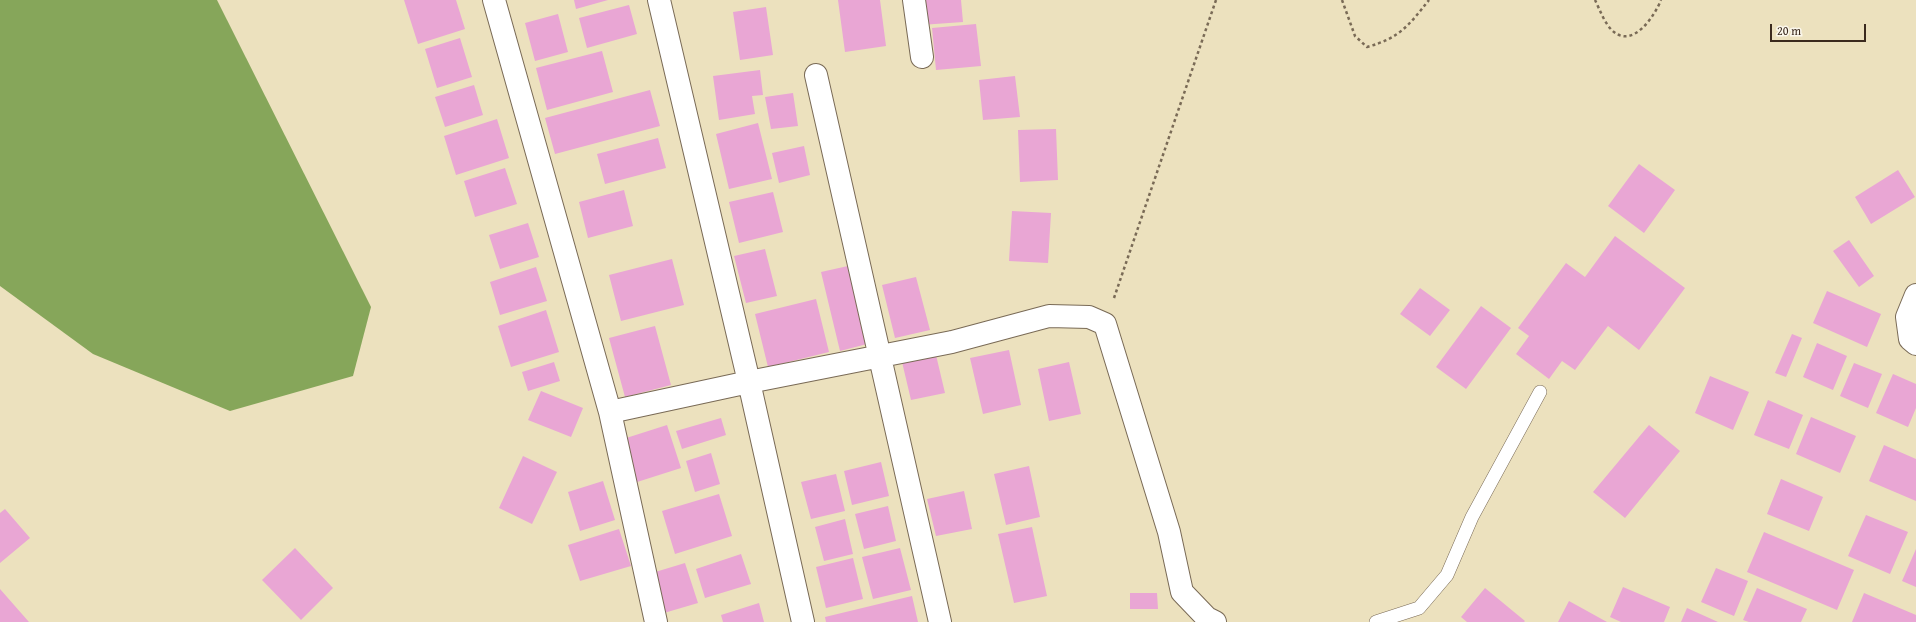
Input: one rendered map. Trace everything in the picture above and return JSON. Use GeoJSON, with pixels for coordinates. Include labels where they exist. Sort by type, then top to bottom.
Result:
{"type":"FeatureCollection","features":[{"type":"Feature","properties":{"kind":"street"},"geometry":{"type":"LineString","coordinates":[[494,0],[610,412],[656,622]]}},
{"type":"Feature","properties":{"kind":"street"},"geometry":{"type":"LineString","coordinates":[[659,0],[749,382],[803,622]]}},
{"type":"Feature","properties":{"kind":"street"},"geometry":{"type":"LineString","coordinates":[[914,0],[922,57]]}},
{"type":"Feature","properties":{"kind":"street"},"geometry":{"type":"LineString","coordinates":[[816,75],[940,622]]}},
{"type":"Feature","properties":{"kind":"street"},"geometry":{"type":"LineString","coordinates":[[1916,295],[1907,317],[1910,339],[1916,344]]}},
{"type":"Feature","properties":{"kind":"street"},"geometry":{"type":"LineString","coordinates":[[610,412],[749,382],[952,342],[1049,316],[1089,317],[1105,324],[1169,532],[1182,592],[1207,618],[1215,622]]}},
{"type":"Feature","properties":{"kind":"lane"},"geometry":{"type":"LineString","coordinates":[[1376,622],[1419,608],[1447,575],[1472,517],[1540,392]]}},
{"type":"Feature","properties":{"kind":"path"},"geometry":{"type":"LineString","coordinates":[[1105,324],[1216,0]]}},
{"type":"Feature","properties":{"kind":"path"},"geometry":{"type":"LineString","coordinates":[[1342,0],[1355,36],[1368,47],[1383,43],[1406,28],[1429,0]]}},
{"type":"Feature","properties":{"kind":"path"},"geometry":{"type":"LineString","coordinates":[[1595,0],[1606,21],[1615,33],[1628,36],[1643,29],[1656,12],[1662,0]]}},
{"type":"Feature","properties":{"kind":"green space"},"geometry":{"type":"Polygon","coordinates":[[[0,0],[217,0],[371,307],[353,376],[230,411],[93,354],[0,286],[0,0]]]}},
{"type":"Feature","properties":{"kind":"building"},"geometry":{"type":"Polygon","coordinates":[[[404,0],[456,0],[465,29],[418,44],[404,0]]]}},
{"type":"Feature","properties":{"kind":"building"},"geometry":{"type":"Polygon","coordinates":[[[574,0],[608,0],[576,9],[574,0]]]}},
{"type":"Feature","properties":{"kind":"building"},"geometry":{"type":"Polygon","coordinates":[[[838,0],[880,0],[886,46],[845,52],[838,0]]]}},
{"type":"Feature","properties":{"kind":"building"},"geometry":{"type":"Polygon","coordinates":[[[918,0],[961,0],[963,22],[921,25],[918,0]]]}},
{"type":"Feature","properties":{"kind":"building"},"geometry":{"type":"Polygon","coordinates":[[[629,5],[637,34],[587,48],[579,18],[629,5]]]}},
{"type":"Feature","properties":{"kind":"building"},"geometry":{"type":"Polygon","coordinates":[[[766,7],[773,55],[740,60],[733,12],[766,7]]]}},
{"type":"Feature","properties":{"kind":"building"},"geometry":{"type":"Polygon","coordinates":[[[558,14],[568,52],[535,61],[525,23],[558,14]]]}},
{"type":"Feature","properties":{"kind":"building"},"geometry":{"type":"Polygon","coordinates":[[[976,24],[981,66],[936,70],[932,28],[976,24]]]}},
{"type":"Feature","properties":{"kind":"building"},"geometry":{"type":"Polygon","coordinates":[[[460,38],[472,77],[437,88],[425,49],[460,38]]]}},
{"type":"Feature","properties":{"kind":"building"},"geometry":{"type":"Polygon","coordinates":[[[602,51],[613,92],[547,110],[536,68],[602,51]]]}},
{"type":"Feature","properties":{"kind":"building"},"geometry":{"type":"Polygon","coordinates":[[[760,70],[763,95],[752,96],[755,114],[719,120],[713,76],[760,70]]]}},
{"type":"Feature","properties":{"kind":"building"},"geometry":{"type":"Polygon","coordinates":[[[1015,76],[1020,117],[983,120],[979,80],[1015,76]]]}},
{"type":"Feature","properties":{"kind":"building"},"geometry":{"type":"Polygon","coordinates":[[[474,85],[483,115],[445,127],[435,97],[474,85]]]}},
{"type":"Feature","properties":{"kind":"building"},"geometry":{"type":"Polygon","coordinates":[[[650,90],[660,126],[555,154],[545,118],[650,90]]]}},
{"type":"Feature","properties":{"kind":"building"},"geometry":{"type":"Polygon","coordinates":[[[793,93],[798,126],[771,129],[765,97],[793,93]]]}},
{"type":"Feature","properties":{"kind":"building"},"geometry":{"type":"Polygon","coordinates":[[[497,119],[509,158],[456,175],[444,136],[497,119]]]}},
{"type":"Feature","properties":{"kind":"building"},"geometry":{"type":"Polygon","coordinates":[[[758,123],[772,179],[729,189],[716,134],[758,123]]]}},
{"type":"Feature","properties":{"kind":"building"},"geometry":{"type":"Polygon","coordinates":[[[1056,129],[1058,180],[1020,182],[1018,130],[1056,129]]]}},
{"type":"Feature","properties":{"kind":"building"},"geometry":{"type":"Polygon","coordinates":[[[658,138],[666,168],[605,184],[597,154],[658,138]]]}},
{"type":"Feature","properties":{"kind":"building"},"geometry":{"type":"Polygon","coordinates":[[[804,146],[810,175],[779,183],[772,153],[804,146]]]}},
{"type":"Feature","properties":{"kind":"building"},"geometry":{"type":"Polygon","coordinates":[[[1639,164],[1675,190],[1644,233],[1608,206],[1639,164]]]}},
{"type":"Feature","properties":{"kind":"building"},"geometry":{"type":"Polygon","coordinates":[[[505,168],[517,204],[475,217],[464,181],[505,168]]]}},
{"type":"Feature","properties":{"kind":"building"},"geometry":{"type":"Polygon","coordinates":[[[1898,170],[1915,197],[1871,224],[1855,197],[1898,170]]]}},
{"type":"Feature","properties":{"kind":"building"},"geometry":{"type":"Polygon","coordinates":[[[624,190],[633,226],[588,238],[579,202],[624,190]]]}},
{"type":"Feature","properties":{"kind":"building"},"geometry":{"type":"Polygon","coordinates":[[[773,192],[783,232],[739,243],[729,202],[773,192]]]}},
{"type":"Feature","properties":{"kind":"building"},"geometry":{"type":"Polygon","coordinates":[[[1012,211],[1051,213],[1048,263],[1009,261],[1012,211]]]}},
{"type":"Feature","properties":{"kind":"building"},"geometry":{"type":"Polygon","coordinates":[[[528,223],[539,257],[500,269],[489,235],[528,223]]]}},
{"type":"Feature","properties":{"kind":"building"},"geometry":{"type":"Polygon","coordinates":[[[1615,236],[1685,288],[1639,350],[1608,326],[1575,370],[1562,361],[1549,379],[1516,354],[1529,336],[1518,328],[1566,263],[1585,277],[1615,236]]]}},
{"type":"Feature","properties":{"kind":"building"},"geometry":{"type":"Polygon","coordinates":[[[1849,240],[1874,276],[1859,287],[1833,251],[1849,240]]]}},
{"type":"Feature","properties":{"kind":"building"},"geometry":{"type":"Polygon","coordinates":[[[765,249],[777,296],[746,303],[734,256],[765,249]]]}},
{"type":"Feature","properties":{"kind":"building"},"geometry":{"type":"Polygon","coordinates":[[[672,259],[684,305],[621,321],[609,275],[672,259]]]}},
{"type":"Feature","properties":{"kind":"building"},"geometry":{"type":"Polygon","coordinates":[[[848,266],[867,344],[840,351],[821,272],[848,266]]]}},
{"type":"Feature","properties":{"kind":"building"},"geometry":{"type":"Polygon","coordinates":[[[536,267],[547,301],[500,315],[490,282],[536,267]]]}},
{"type":"Feature","properties":{"kind":"building"},"geometry":{"type":"Polygon","coordinates":[[[916,277],[930,330],[895,338],[882,285],[916,277]]]}},
{"type":"Feature","properties":{"kind":"building"},"geometry":{"type":"Polygon","coordinates":[[[1420,288],[1450,310],[1430,336],[1400,314],[1420,288]]]}},
{"type":"Feature","properties":{"kind":"building"},"geometry":{"type":"Polygon","coordinates":[[[1827,291],[1881,314],[1867,347],[1813,323],[1827,291]]]}},
{"type":"Feature","properties":{"kind":"building"},"geometry":{"type":"Polygon","coordinates":[[[816,299],[829,352],[768,367],[755,314],[816,299]]]}},
{"type":"Feature","properties":{"kind":"building"},"geometry":{"type":"Polygon","coordinates":[[[1481,306],[1511,328],[1466,389],[1436,367],[1481,306]]]}},
{"type":"Feature","properties":{"kind":"building"},"geometry":{"type":"Polygon","coordinates":[[[546,310],[559,352],[511,367],[498,326],[546,310]]]}},
{"type":"Feature","properties":{"kind":"building"},"geometry":{"type":"Polygon","coordinates":[[[655,326],[671,385],[625,397],[609,338],[655,326]]]}},
{"type":"Feature","properties":{"kind":"building"},"geometry":{"type":"Polygon","coordinates":[[[1792,334],[1802,338],[1786,377],[1775,373],[1792,334]]]}},
{"type":"Feature","properties":{"kind":"building"},"geometry":{"type":"Polygon","coordinates":[[[1817,343],[1847,356],[1833,390],[1803,377],[1817,343]]]}},
{"type":"Feature","properties":{"kind":"building"},"geometry":{"type":"Polygon","coordinates":[[[1009,350],[1021,405],[983,414],[970,358],[1009,350]]]}},
{"type":"Feature","properties":{"kind":"building"},"geometry":{"type":"Polygon","coordinates":[[[936,355],[945,393],[911,400],[902,362],[936,355]]]}},
{"type":"Feature","properties":{"kind":"building"},"geometry":{"type":"Polygon","coordinates":[[[554,362],[560,381],[528,391],[522,372],[554,362]]]}},
{"type":"Feature","properties":{"kind":"building"},"geometry":{"type":"Polygon","coordinates":[[[1069,362],[1081,414],[1049,421],[1038,369],[1069,362]]]}},
{"type":"Feature","properties":{"kind":"building"},"geometry":{"type":"Polygon","coordinates":[[[1854,363],[1882,374],[1868,408],[1840,396],[1854,363]]]}},
{"type":"Feature","properties":{"kind":"building"},"geometry":{"type":"Polygon","coordinates":[[[1893,374],[1916,384],[1916,408],[1908,427],[1876,413],[1893,374]]]}},
{"type":"Feature","properties":{"kind":"building"},"geometry":{"type":"Polygon","coordinates":[[[1710,376],[1749,392],[1733,430],[1695,413],[1710,376]]]}},
{"type":"Feature","properties":{"kind":"building"},"geometry":{"type":"Polygon","coordinates":[[[541,391],[583,408],[571,437],[528,420],[541,391]]]}},
{"type":"Feature","properties":{"kind":"building"},"geometry":{"type":"Polygon","coordinates":[[[1768,400],[1803,415],[1789,449],[1754,435],[1768,400]]]}},
{"type":"Feature","properties":{"kind":"building"},"geometry":{"type":"Polygon","coordinates":[[[1811,417],[1856,436],[1840,473],[1796,454],[1811,417]]]}},
{"type":"Feature","properties":{"kind":"building"},"geometry":{"type":"Polygon","coordinates":[[[721,418],[726,435],[682,449],[676,431],[721,418]]]}},
{"type":"Feature","properties":{"kind":"building"},"geometry":{"type":"Polygon","coordinates":[[[667,425],[681,468],[634,483],[620,440],[667,425]]]}},
{"type":"Feature","properties":{"kind":"building"},"geometry":{"type":"Polygon","coordinates":[[[1649,425],[1680,451],[1625,518],[1593,492],[1649,425]]]}},
{"type":"Feature","properties":{"kind":"building"},"geometry":{"type":"Polygon","coordinates":[[[1884,445],[1916,459],[1916,501],[1869,481],[1884,445]]]}},
{"type":"Feature","properties":{"kind":"building"},"geometry":{"type":"Polygon","coordinates":[[[711,453],[720,484],[695,492],[686,461],[711,453]]]}},
{"type":"Feature","properties":{"kind":"building"},"geometry":{"type":"Polygon","coordinates":[[[523,456],[557,472],[532,524],[499,508],[523,456]]]}},
{"type":"Feature","properties":{"kind":"building"},"geometry":{"type":"Polygon","coordinates":[[[881,462],[889,496],[852,505],[844,471],[881,462]]]}},
{"type":"Feature","properties":{"kind":"building"},"geometry":{"type":"Polygon","coordinates":[[[1029,466],[1040,517],[1006,525],[994,474],[1029,466]]]}},
{"type":"Feature","properties":{"kind":"building"},"geometry":{"type":"Polygon","coordinates":[[[836,474],[845,511],[811,519],[801,482],[836,474]]]}},
{"type":"Feature","properties":{"kind":"building"},"geometry":{"type":"Polygon","coordinates":[[[1781,479],[1823,497],[1809,531],[1767,514],[1781,479]]]}},
{"type":"Feature","properties":{"kind":"building"},"geometry":{"type":"Polygon","coordinates":[[[603,481],[615,520],[580,531],[568,492],[603,481]]]}},
{"type":"Feature","properties":{"kind":"building"},"geometry":{"type":"Polygon","coordinates":[[[964,491],[972,529],[936,536],[927,499],[964,491]]]}},
{"type":"Feature","properties":{"kind":"building"},"geometry":{"type":"Polygon","coordinates":[[[719,494],[732,536],[675,554],[662,511],[719,494]]]}},
{"type":"Feature","properties":{"kind":"building"},"geometry":{"type":"Polygon","coordinates":[[[888,506],[896,541],[864,549],[855,514],[888,506]]]}},
{"type":"Feature","properties":{"kind":"building"},"geometry":{"type":"Polygon","coordinates":[[[5,509],[30,538],[0,563],[0,513],[5,509]]]}},
{"type":"Feature","properties":{"kind":"building"},"geometry":{"type":"Polygon","coordinates":[[[1866,515],[1908,532],[1890,574],[1848,556],[1866,515]]]}},
{"type":"Feature","properties":{"kind":"building"},"geometry":{"type":"Polygon","coordinates":[[[845,519],[853,554],[824,561],[815,527],[845,519]]]}},
{"type":"Feature","properties":{"kind":"building"},"geometry":{"type":"Polygon","coordinates":[[[1032,527],[1047,596],[1014,603],[998,534],[1032,527]]]}},
{"type":"Feature","properties":{"kind":"building"},"geometry":{"type":"Polygon","coordinates":[[[619,529],[631,566],[580,581],[568,545],[619,529]]]}},
{"type":"Feature","properties":{"kind":"building"},"geometry":{"type":"Polygon","coordinates":[[[1764,532],[1854,570],[1837,610],[1747,572],[1764,532]]]}},
{"type":"Feature","properties":{"kind":"building"},"geometry":{"type":"Polygon","coordinates":[[[295,548],[333,588],[301,620],[262,580],[295,548]]]}},
{"type":"Feature","properties":{"kind":"building"},"geometry":{"type":"Polygon","coordinates":[[[900,548],[911,590],[873,599],[862,557],[900,548]]]}},
{"type":"Feature","properties":{"kind":"building"},"geometry":{"type":"Polygon","coordinates":[[[1916,549],[1916,587],[1902,581],[1916,549]]]}},
{"type":"Feature","properties":{"kind":"building"},"geometry":{"type":"Polygon","coordinates":[[[741,554],[751,584],[705,598],[696,569],[741,554]]]}},
{"type":"Feature","properties":{"kind":"building"},"geometry":{"type":"Polygon","coordinates":[[[853,558],[863,599],[826,608],[816,567],[853,558]]]}},
{"type":"Feature","properties":{"kind":"building"},"geometry":{"type":"Polygon","coordinates":[[[685,563],[698,603],[664,613],[652,573],[685,563]]]}},
{"type":"Feature","properties":{"kind":"building"},"geometry":{"type":"Polygon","coordinates":[[[1716,568],[1748,581],[1734,616],[1701,602],[1716,568]]]}},
{"type":"Feature","properties":{"kind":"building"},"geometry":{"type":"Polygon","coordinates":[[[1623,587],[1670,607],[1664,622],[1621,622],[1610,617],[1623,587]]]}},
{"type":"Feature","properties":{"kind":"building"},"geometry":{"type":"Polygon","coordinates":[[[1485,588],[1525,621],[1467,622],[1461,617],[1485,588]]]}},
{"type":"Feature","properties":{"kind":"building"},"geometry":{"type":"Polygon","coordinates":[[[1757,588],[1807,609],[1801,622],[1749,622],[1743,620],[1757,588]]]}},
{"type":"Feature","properties":{"kind":"building"},"geometry":{"type":"Polygon","coordinates":[[[0,589],[29,622],[0,622],[0,589]]]}},
{"type":"Feature","properties":{"kind":"building"},"geometry":{"type":"Polygon","coordinates":[[[1130,593],[1157,593],[1158,609],[1130,609],[1130,593]]]}},
{"type":"Feature","properties":{"kind":"building"},"geometry":{"type":"Polygon","coordinates":[[[1864,593],[1916,615],[1916,622],[1852,622],[1864,593]]]}},
{"type":"Feature","properties":{"kind":"building"},"geometry":{"type":"Polygon","coordinates":[[[912,596],[918,622],[826,622],[825,617],[912,596]]]}},
{"type":"Feature","properties":{"kind":"building"},"geometry":{"type":"Polygon","coordinates":[[[1569,601],[1607,622],[1558,622],[1569,601]]]}},
{"type":"Feature","properties":{"kind":"building"},"geometry":{"type":"Polygon","coordinates":[[[759,603],[764,622],[723,622],[721,615],[759,603]]]}},
{"type":"Feature","properties":{"kind":"building"},"geometry":{"type":"Polygon","coordinates":[[[1687,608],[1718,622],[1681,622],[1687,608]]]}}]}
